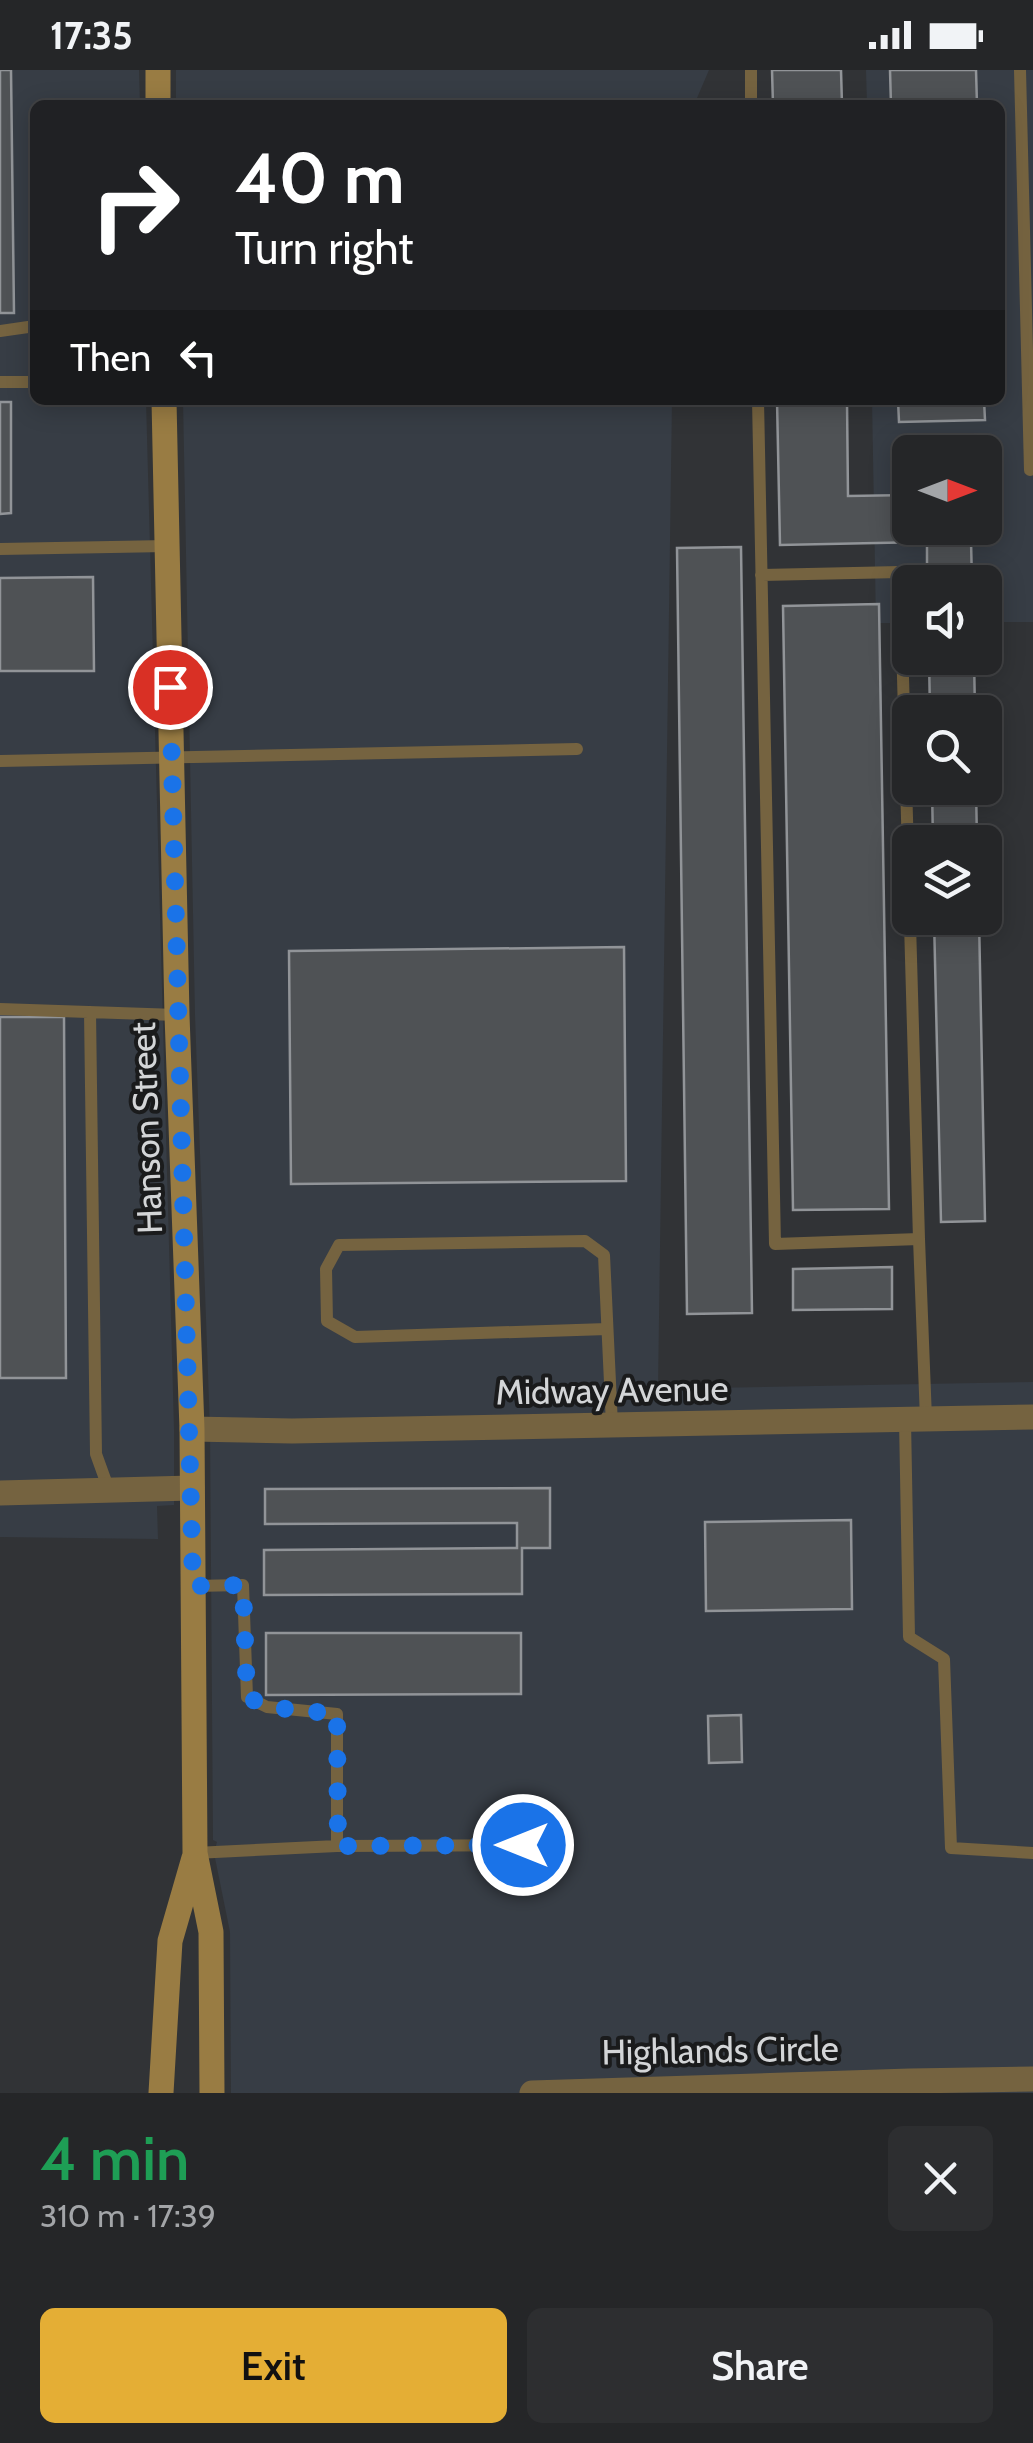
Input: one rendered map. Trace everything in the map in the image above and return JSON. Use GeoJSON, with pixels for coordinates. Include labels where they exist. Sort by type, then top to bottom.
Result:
{"type":"FeatureCollection","features":[{"type":"Feature","properties":{"kind":"street"},"geometry":{"type":"LineString","coordinates":[[158,70],[158,100]]}},
{"type":"Feature","properties":{"kind":"street","name":"Hanson Street"},"geometry":{"type":"LineString","coordinates":[[164,405],[177,1015],[192,1429],[195,1853],[212,1932],[212,2093]]}},
{"type":"Feature","properties":{"kind":"street","name":"Midway Avenue"},"geometry":{"type":"LineString","coordinates":[[192,1429],[1033,1417]]}},
{"type":"Feature","properties":{"kind":"street"},"geometry":{"type":"LineString","coordinates":[[0,1493],[192,1488]]}},
{"type":"Feature","properties":{"kind":"street","name":"Hanson Street"},"geometry":{"type":"LineString","coordinates":[[161,2093],[170,1941],[195,1853]]}},
{"type":"Feature","properties":{"kind":"street","name":"Highlands Circle"},"geometry":{"type":"LineString","coordinates":[[532,2093],[910,2087],[1033,2079]]}},
{"type":"Feature","properties":{"kind":"lane"},"geometry":{"type":"LineString","coordinates":[[751,70],[752,100]]}},
{"type":"Feature","properties":{"kind":"lane"},"geometry":{"type":"LineString","coordinates":[[1020,70],[1024,352],[1030,470]]}},
{"type":"Feature","properties":{"kind":"lane"},"geometry":{"type":"LineString","coordinates":[[0,331],[30,327]]}},
{"type":"Feature","properties":{"kind":"lane"},"geometry":{"type":"LineString","coordinates":[[0,382],[30,382]]}},
{"type":"Feature","properties":{"kind":"lane"},"geometry":{"type":"LineString","coordinates":[[758,405],[775,1244],[919,1239]]}},
{"type":"Feature","properties":{"kind":"lane"},"geometry":{"type":"LineString","coordinates":[[0,549],[168,546]]}},
{"type":"Feature","properties":{"kind":"lane"},"geometry":{"type":"LineString","coordinates":[[761,574],[900,572],[919,1239],[909,1637],[944,1659],[951,1848],[1033,1853]]}},
{"type":"Feature","properties":{"kind":"lane"},"geometry":{"type":"LineString","coordinates":[[0,761],[577,749]]}},
{"type":"Feature","properties":{"kind":"lane"},"geometry":{"type":"LineString","coordinates":[[0,1009],[177,1015]]}},
{"type":"Feature","properties":{"kind":"lane"},"geometry":{"type":"LineString","coordinates":[[90,1012],[96,1454],[109,1490]]}},
{"type":"Feature","properties":{"kind":"lane"},"geometry":{"type":"LineString","coordinates":[[607,1329],[354,1337],[326,1321],[326,1269],[339,1245],[585,1240],[604,1254],[612,1425]]}},
{"type":"Feature","properties":{"kind":"lane"},"geometry":{"type":"LineString","coordinates":[[193,1586],[243,1585],[247,1697],[268,1707],[337,1714],[338,1846]]}},
{"type":"Feature","properties":{"kind":"lane"},"geometry":{"type":"LineString","coordinates":[[195,1853],[338,1846],[560,1845]]}},
{"type":"Feature","properties":{"kind":"shaded area"},"geometry":{"type":"Polygon","coordinates":[[[0,70],[139,70],[140,100],[30,100],[30,405],[146,405],[174,1505],[157,1506],[158,1539],[0,1537],[0,70]]]}},
{"type":"Feature","properties":{"kind":"shaded area"},"geometry":{"type":"Polygon","coordinates":[[[176,70],[709,70],[696,100],[176,100],[176,70]]]}},
{"type":"Feature","properties":{"kind":"shaded area"},"geometry":{"type":"Polygon","coordinates":[[[866,70],[1033,70],[1033,622],[1002,622],[1002,565],[892,565],[892,623],[876,623],[872,405],[1005,405],[1005,100],[867,100],[866,70]]]}},
{"type":"Feature","properties":{"kind":"shaded area"},"geometry":{"type":"Polygon","coordinates":[[[183,405],[672,405],[658,1389],[1033,1382],[1033,2093],[231,2093],[230,1932],[214,1853],[217,1842],[213,1840],[210,1429],[195,1015],[183,405]]]}},
{"type":"Feature","properties":{"kind":"building"},"geometry":{"type":"Polygon","coordinates":[[[0,70],[11,70],[14,313],[0,313],[0,70]]]}},
{"type":"Feature","properties":{"kind":"building"},"geometry":{"type":"Polygon","coordinates":[[[772,70],[841,70],[842,100],[773,100],[772,70]]]}},
{"type":"Feature","properties":{"kind":"building"},"geometry":{"type":"Polygon","coordinates":[[[890,70],[976,70],[977,100],[891,100],[890,70]]]}},
{"type":"Feature","properties":{"kind":"building"},"geometry":{"type":"Polygon","coordinates":[[[0,402],[11,402],[11,513],[0,514],[0,402]]]}},
{"type":"Feature","properties":{"kind":"building"},"geometry":{"type":"Polygon","coordinates":[[[777,405],[847,405],[848,496],[892,495],[892,543],[780,545],[777,405]]]}},
{"type":"Feature","properties":{"kind":"building"},"geometry":{"type":"Polygon","coordinates":[[[898,405],[984,405],[985,420],[899,422],[898,405]]]}},
{"type":"Feature","properties":{"kind":"building"},"geometry":{"type":"Polygon","coordinates":[[[927,545],[971,545],[972,565],[927,565],[927,545]]]}},
{"type":"Feature","properties":{"kind":"building"},"geometry":{"type":"Polygon","coordinates":[[[741,547],[752,1313],[687,1314],[677,548],[741,547]]]}},
{"type":"Feature","properties":{"kind":"building"},"geometry":{"type":"Polygon","coordinates":[[[93,577],[94,671],[0,671],[0,578],[93,577]]]}},
{"type":"Feature","properties":{"kind":"building"},"geometry":{"type":"Polygon","coordinates":[[[879,604],[889,1209],[793,1210],[783,606],[879,604]]]}},
{"type":"Feature","properties":{"kind":"building"},"geometry":{"type":"Polygon","coordinates":[[[929,675],[974,675],[975,695],[930,695],[929,675]]]}},
{"type":"Feature","properties":{"kind":"building"},"geometry":{"type":"Polygon","coordinates":[[[932,805],[976,805],[977,825],[933,825],[932,805]]]}},
{"type":"Feature","properties":{"kind":"building"},"geometry":{"type":"Polygon","coordinates":[[[934,935],[979,935],[985,1221],[941,1222],[934,935]]]}},
{"type":"Feature","properties":{"kind":"building"},"geometry":{"type":"Polygon","coordinates":[[[624,947],[626,1181],[291,1184],[289,951],[624,947]]]}},
{"type":"Feature","properties":{"kind":"building"},"geometry":{"type":"Polygon","coordinates":[[[0,1017],[64,1017],[66,1378],[0,1378],[0,1017]]]}},
{"type":"Feature","properties":{"kind":"building"},"geometry":{"type":"Polygon","coordinates":[[[892,1267],[892,1309],[793,1310],[793,1269],[892,1267]]]}},
{"type":"Feature","properties":{"kind":"building"},"geometry":{"type":"Polygon","coordinates":[[[550,1488],[550,1548],[522,1548],[522,1594],[264,1595],[264,1550],[517,1548],[517,1523],[265,1524],[265,1489],[550,1488]]]}},
{"type":"Feature","properties":{"kind":"building"},"geometry":{"type":"Polygon","coordinates":[[[851,1520],[852,1609],[706,1611],[705,1522],[851,1520]]]}},
{"type":"Feature","properties":{"kind":"building"},"geometry":{"type":"Polygon","coordinates":[[[266,1633],[521,1633],[521,1694],[266,1695],[266,1633]]]}},
{"type":"Feature","properties":{"kind":"building"},"geometry":{"type":"Polygon","coordinates":[[[741,1715],[742,1762],[709,1763],[708,1716],[741,1715]]]}},
{"type":"Feature","properties":{"kind":"route"},"geometry":{"type":"LineString","coordinates":[[170,687],[192,1429],[193,1586],[243,1585],[247,1697],[268,1707],[337,1714],[338,1846],[523,1845]]}}]}
